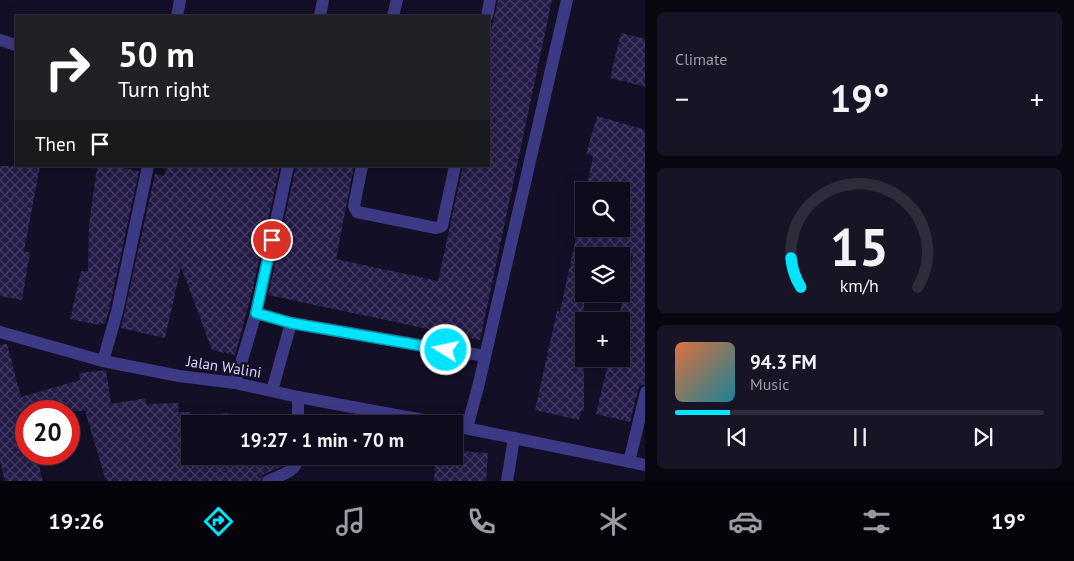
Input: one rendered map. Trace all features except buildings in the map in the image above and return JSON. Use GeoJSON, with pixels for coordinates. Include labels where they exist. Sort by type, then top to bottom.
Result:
{"type":"FeatureCollection","features":[{"type":"Feature","properties":{"kind":"street"},"geometry":{"type":"LineString","coordinates":[[177,15],[180,0]]}},
{"type":"Feature","properties":{"kind":"street"},"geometry":{"type":"LineString","coordinates":[[320,15],[323,0]]}},
{"type":"Feature","properties":{"kind":"street"},"geometry":{"type":"LineString","coordinates":[[393,15],[396,0]]}},
{"type":"Feature","properties":{"kind":"street"},"geometry":{"type":"LineString","coordinates":[[487,15],[490,0]]}},
{"type":"Feature","properties":{"kind":"street"},"geometry":{"type":"LineString","coordinates":[[463,421],[485,356],[567,0]]}},
{"type":"Feature","properties":{"kind":"street"},"geometry":{"type":"LineString","coordinates":[[0,40],[15,44]]}},
{"type":"Feature","properties":{"kind":"street"},"geometry":{"type":"LineString","coordinates":[[103,361],[117,312],[148,167]]}},
{"type":"Feature","properties":{"kind":"street"},"geometry":{"type":"LineString","coordinates":[[235,383],[256,313],[288,167]]}},
{"type":"Feature","properties":{"kind":"street"},"geometry":{"type":"LineString","coordinates":[[362,167],[354,206],[357,212],[436,228],[442,226],[455,167]]}},
{"type":"Feature","properties":{"kind":"street"},"geometry":{"type":"LineString","coordinates":[[256,313],[291,323],[485,356]]}},
{"type":"Feature","properties":{"kind":"street"},"geometry":{"type":"LineString","coordinates":[[272,392],[291,323]]}},
{"type":"Feature","properties":{"kind":"street","name":"Jalan Walini"},"geometry":{"type":"LineString","coordinates":[[0,332],[103,361],[179,376],[235,383],[272,392],[396,415]]}},
{"type":"Feature","properties":{"kind":"street"},"geometry":{"type":"LineString","coordinates":[[629,462],[645,392]]}},
{"type":"Feature","properties":{"kind":"street"},"geometry":{"type":"LineString","coordinates":[[298,397],[298,415]]}},
{"type":"Feature","properties":{"kind":"street"},"geometry":{"type":"LineString","coordinates":[[463,427],[645,465]]}},
{"type":"Feature","properties":{"kind":"street"},"geometry":{"type":"LineString","coordinates":[[507,481],[514,438]]}},
{"type":"Feature","properties":{"kind":"street"},"geometry":{"type":"LineString","coordinates":[[268,481],[294,469],[296,465]]}},
{"type":"Feature","properties":{"kind":"route"},"geometry":{"type":"LineString","coordinates":[[272,240],[256,313],[291,323],[446,350]]}}]}
